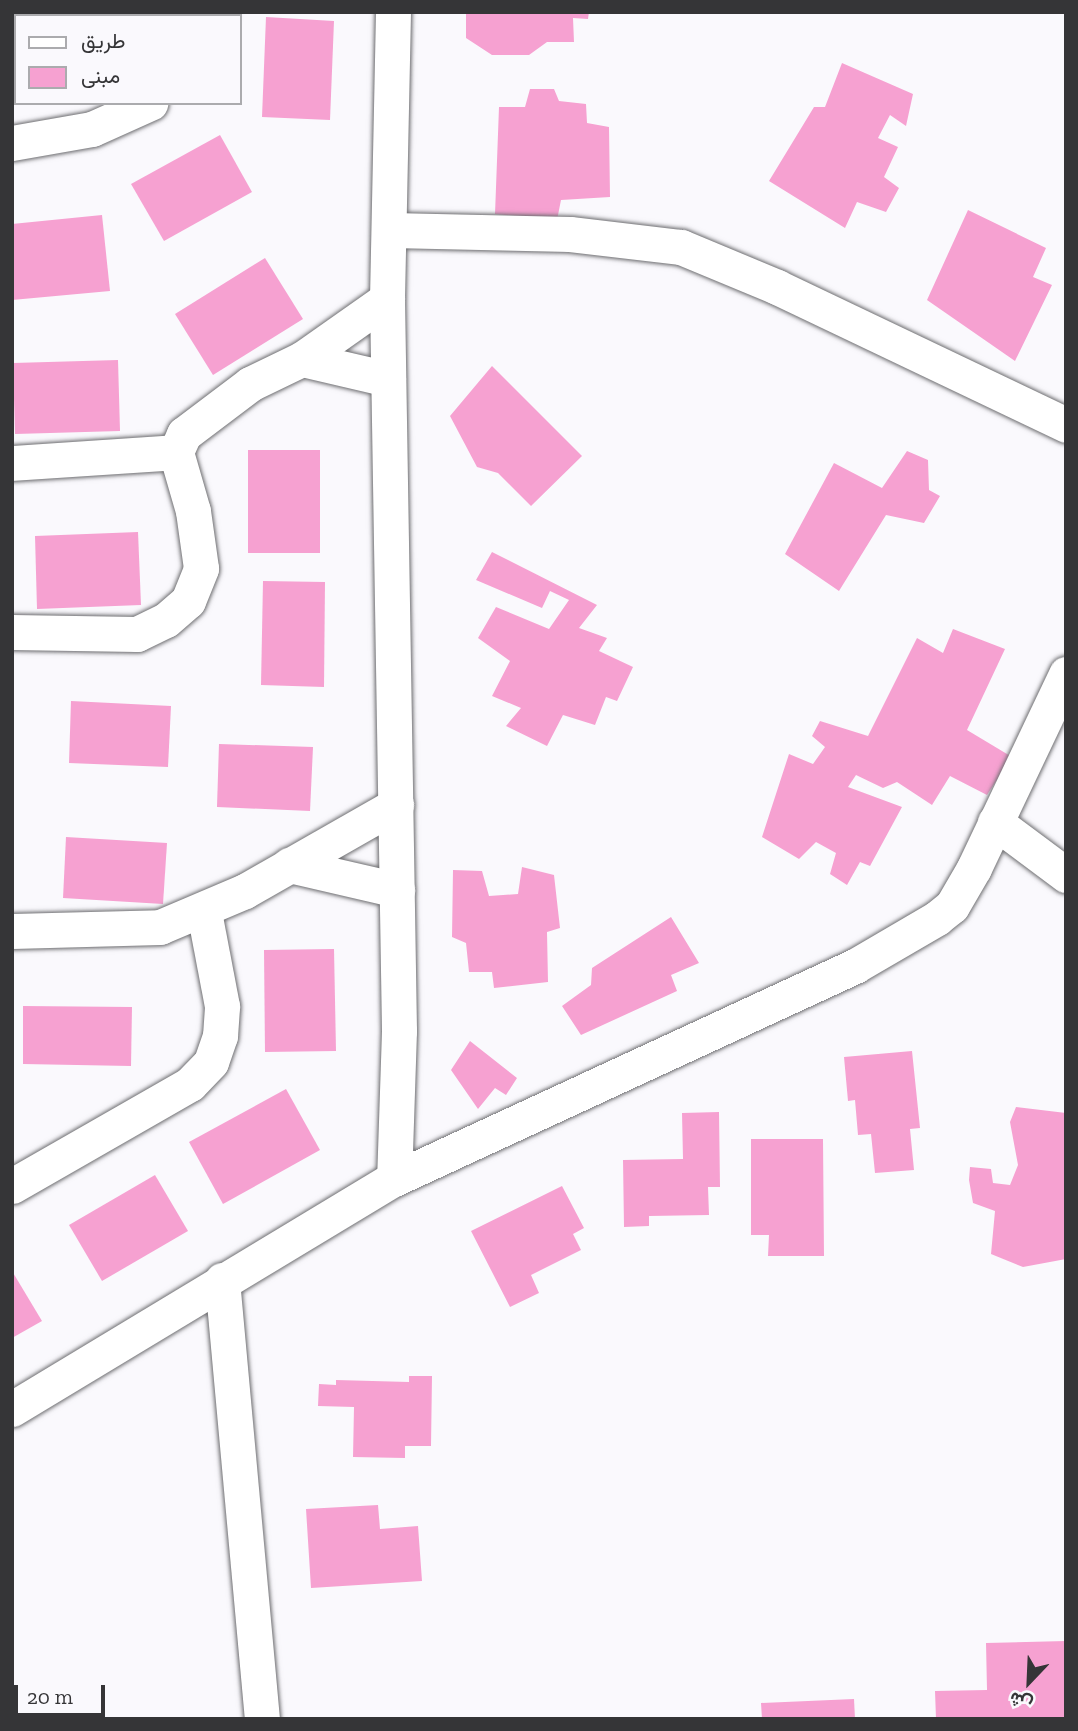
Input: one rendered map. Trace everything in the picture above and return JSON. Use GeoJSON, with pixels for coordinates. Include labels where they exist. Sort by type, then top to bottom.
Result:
{"type":"FeatureCollection","features":[{"type":"Feature","properties":{"kind":"street"},"geometry":{"type":"LineString","coordinates":[[393,12],[391,230],[387,299],[400,1031],[394,1179]]}},
{"type":"Feature","properties":{"kind":"street"},"geometry":{"type":"LineString","coordinates":[[12,144],[92,129],[146,105]]}},
{"type":"Feature","properties":{"kind":"street"},"geometry":{"type":"LineString","coordinates":[[391,230],[570,234],[681,247],[742,270],[1066,425]]}},
{"type":"Feature","properties":{"kind":"street"},"geometry":{"type":"LineString","coordinates":[[12,632],[137,634],[166,620],[188,601],[201,568],[193,511],[176,452],[184,434],[202,417],[250,384],[302,359],[344,325],[387,299]]}},
{"type":"Feature","properties":{"kind":"street"},"geometry":{"type":"LineString","coordinates":[[302,359],[388,379]]}},
{"type":"Feature","properties":{"kind":"street"},"geometry":{"type":"LineString","coordinates":[[12,463],[176,452]]}},
{"type":"Feature","properties":{"kind":"street"},"geometry":{"type":"LineString","coordinates":[[12,1409],[222,1280],[394,1179],[855,966],[902,940],[952,906],[1066,674]]}},
{"type":"Feature","properties":{"kind":"street"},"geometry":{"type":"LineString","coordinates":[[12,931],[160,927],[204,912],[396,805]]}},
{"type":"Feature","properties":{"kind":"street"},"geometry":{"type":"LineString","coordinates":[[995,822],[1066,875]]}},
{"type":"Feature","properties":{"kind":"street"},"geometry":{"type":"LineString","coordinates":[[289,864],[397,890]]}},
{"type":"Feature","properties":{"kind":"street"},"geometry":{"type":"LineString","coordinates":[[12,1186],[180,1090],[211,1062],[220,1036],[222,1006],[204,912]]}},
{"type":"Feature","properties":{"kind":"street"},"geometry":{"type":"LineString","coordinates":[[222,1280],[262,1719]]}},
{"type":"Feature","properties":{"kind":"building"},"geometry":{"type":"Polygon","coordinates":[[[466,12],[589,12],[588,19],[573,18],[574,42],[547,42],[529,55],[492,55],[466,38],[466,12]]]}},
{"type":"Feature","properties":{"kind":"building"},"geometry":{"type":"Polygon","coordinates":[[[266,17],[334,21],[330,120],[262,117],[266,17]]]}},
{"type":"Feature","properties":{"kind":"building"},"geometry":{"type":"Polygon","coordinates":[[[842,63],[913,94],[906,126],[890,115],[878,138],[898,147],[884,177],[899,188],[886,212],[857,202],[845,228],[769,181],[814,107],[825,107],[842,63]]]}},
{"type":"Feature","properties":{"kind":"building"},"geometry":{"type":"Polygon","coordinates":[[[530,89],[554,89],[559,101],[586,104],[587,123],[609,127],[610,197],[561,200],[557,220],[495,214],[499,107],[525,107],[530,89]]]}},
{"type":"Feature","properties":{"kind":"building"},"geometry":{"type":"Polygon","coordinates":[[[220,135],[252,192],[164,241],[131,184],[220,135]]]}},
{"type":"Feature","properties":{"kind":"building"},"geometry":{"type":"Polygon","coordinates":[[[968,210],[1046,248],[1033,277],[1052,285],[1015,361],[927,300],[968,210]]]}},
{"type":"Feature","properties":{"kind":"building"},"geometry":{"type":"Polygon","coordinates":[[[102,215],[110,291],[12,300],[12,224],[102,215]]]}},
{"type":"Feature","properties":{"kind":"building"},"geometry":{"type":"Polygon","coordinates":[[[265,258],[303,319],[213,375],[175,314],[265,258]]]}},
{"type":"Feature","properties":{"kind":"building"},"geometry":{"type":"Polygon","coordinates":[[[118,360],[120,431],[15,434],[13,363],[118,360]]]}},
{"type":"Feature","properties":{"kind":"building"},"geometry":{"type":"Polygon","coordinates":[[[492,366],[582,456],[531,506],[498,473],[477,467],[450,416],[492,366]]]}},
{"type":"Feature","properties":{"kind":"building"},"geometry":{"type":"Polygon","coordinates":[[[248,450],[320,450],[320,553],[248,553],[248,450]]]}},
{"type":"Feature","properties":{"kind":"building"},"geometry":{"type":"Polygon","coordinates":[[[907,451],[928,460],[929,490],[940,496],[924,523],[886,515],[839,591],[785,554],[834,463],[882,488],[907,451]]]}},
{"type":"Feature","properties":{"kind":"building"},"geometry":{"type":"Polygon","coordinates":[[[138,532],[141,605],[37,609],[35,536],[138,532]]]}},
{"type":"Feature","properties":{"kind":"building"},"geometry":{"type":"Polygon","coordinates":[[[492,552],[597,605],[579,628],[607,638],[599,651],[633,667],[617,701],[606,697],[595,725],[563,715],[547,746],[506,726],[521,708],[492,696],[510,661],[478,638],[496,607],[549,629],[569,600],[550,591],[542,608],[476,580],[492,552]]]}},
{"type":"Feature","properties":{"kind":"building"},"geometry":{"type":"Polygon","coordinates":[[[263,581],[325,582],[324,687],[261,685],[263,581]]]}},
{"type":"Feature","properties":{"kind":"building"},"geometry":{"type":"Polygon","coordinates":[[[953,629],[1005,649],[967,730],[1012,757],[987,795],[950,776],[932,805],[897,782],[883,788],[856,775],[848,787],[902,807],[870,866],[860,862],[847,885],[830,874],[836,853],[816,842],[799,859],[762,837],[789,754],[813,764],[825,747],[812,736],[820,721],[868,736],[917,638],[943,653],[953,629]]]}},
{"type":"Feature","properties":{"kind":"building"},"geometry":{"type":"Polygon","coordinates":[[[71,701],[171,706],[168,767],[69,763],[71,701]]]}},
{"type":"Feature","properties":{"kind":"building"},"geometry":{"type":"Polygon","coordinates":[[[219,744],[313,747],[310,811],[217,807],[219,744]]]}},
{"type":"Feature","properties":{"kind":"building"},"geometry":{"type":"Polygon","coordinates":[[[66,837],[167,843],[163,904],[63,898],[66,837]]]}},
{"type":"Feature","properties":{"kind":"building"},"geometry":{"type":"Polygon","coordinates":[[[522,867],[554,875],[560,928],[547,932],[548,982],[494,988],[492,972],[469,972],[466,943],[452,937],[453,870],[482,871],[489,896],[518,894],[522,867]]]}},
{"type":"Feature","properties":{"kind":"building"},"geometry":{"type":"Polygon","coordinates":[[[671,917],[699,963],[671,975],[677,991],[581,1035],[562,1006],[591,985],[592,968],[671,917]]]}},
{"type":"Feature","properties":{"kind":"building"},"geometry":{"type":"Polygon","coordinates":[[[334,949],[336,1051],[265,1052],[264,950],[334,949]]]}},
{"type":"Feature","properties":{"kind":"building"},"geometry":{"type":"Polygon","coordinates":[[[23,1006],[132,1007],[131,1066],[23,1064],[23,1006]]]}},
{"type":"Feature","properties":{"kind":"building"},"geometry":{"type":"Polygon","coordinates":[[[470,1041],[517,1078],[506,1095],[495,1088],[478,1109],[451,1070],[470,1041]]]}},
{"type":"Feature","properties":{"kind":"building"},"geometry":{"type":"Polygon","coordinates":[[[912,1051],[920,1128],[910,1129],[914,1170],[875,1173],[871,1134],[858,1135],[855,1100],[848,1101],[844,1057],[912,1051]]]}},
{"type":"Feature","properties":{"kind":"building"},"geometry":{"type":"Polygon","coordinates":[[[286,1089],[320,1150],[223,1204],[189,1142],[286,1089]]]}},
{"type":"Feature","properties":{"kind":"building"},"geometry":{"type":"Polygon","coordinates":[[[1016,1107],[1066,1113],[1066,1259],[1023,1267],[991,1254],[995,1211],[973,1203],[969,1180],[970,1167],[991,1169],[993,1183],[1010,1185],[1018,1165],[1010,1122],[1016,1107]]]}},
{"type":"Feature","properties":{"kind":"building"},"geometry":{"type":"Polygon","coordinates":[[[719,1112],[720,1187],[708,1187],[709,1215],[649,1216],[649,1226],[624,1227],[623,1160],[683,1159],[682,1113],[719,1112]]]}},
{"type":"Feature","properties":{"kind":"building"},"geometry":{"type":"Polygon","coordinates":[[[751,1139],[823,1139],[824,1256],[768,1256],[769,1235],[751,1235],[751,1139]]]}},
{"type":"Feature","properties":{"kind":"building"},"geometry":{"type":"Polygon","coordinates":[[[155,1175],[188,1231],[102,1281],[69,1225],[155,1175]]]}},
{"type":"Feature","properties":{"kind":"building"},"geometry":{"type":"Polygon","coordinates":[[[562,1186],[584,1228],[573,1234],[581,1250],[531,1275],[539,1293],[510,1307],[471,1231],[562,1186]]]}},
{"type":"Feature","properties":{"kind":"building"},"geometry":{"type":"Polygon","coordinates":[[[12,1271],[42,1321],[12,1338],[12,1271]]]}},
{"type":"Feature","properties":{"kind":"building"},"geometry":{"type":"Polygon","coordinates":[[[409,1376],[432,1376],[431,1446],[405,1446],[405,1458],[353,1457],[354,1407],[318,1406],[319,1384],[336,1385],[336,1380],[409,1382],[409,1376]]]}},
{"type":"Feature","properties":{"kind":"building"},"geometry":{"type":"Polygon","coordinates":[[[378,1505],[380,1529],[418,1526],[422,1581],[311,1588],[306,1509],[378,1505]]]}},
{"type":"Feature","properties":{"kind":"building"},"geometry":{"type":"Polygon","coordinates":[[[1066,1641],[1066,1719],[936,1719],[935,1691],[987,1690],[986,1643],[1066,1641]]]}},
{"type":"Feature","properties":{"kind":"building"},"geometry":{"type":"Polygon","coordinates":[[[854,1699],[855,1719],[762,1719],[761,1703],[854,1699]]]}}]}
